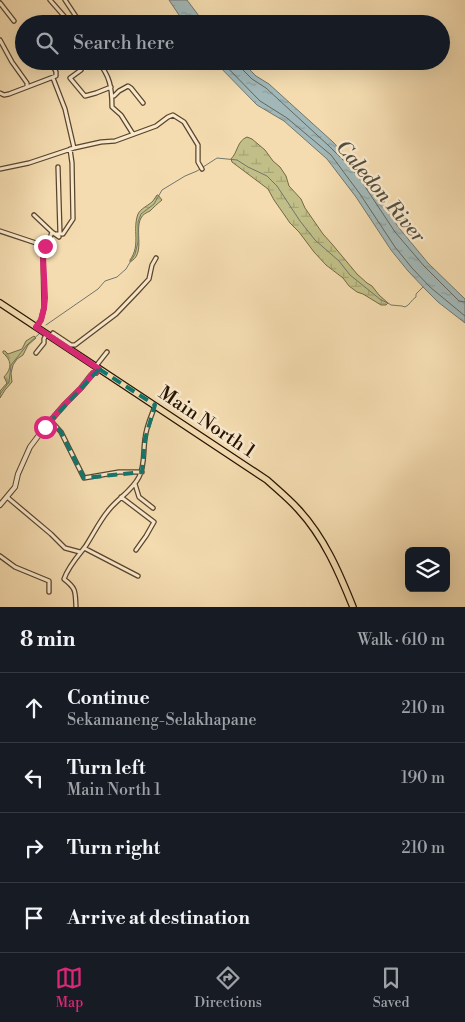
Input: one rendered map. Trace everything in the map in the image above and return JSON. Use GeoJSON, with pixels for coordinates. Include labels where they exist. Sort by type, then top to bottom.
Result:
{"type":"FeatureCollection","features":[{"type":"Feature","properties":{"kind":"main road","name":"Main North 1"},"geometry":{"type":"LineString","coordinates":[[0,303],[267,480],[300,511],[314,530],[336,566],[353,607]]}},
{"type":"Feature","properties":{"kind":"street"},"geometry":{"type":"LineString","coordinates":[[50,0],[62,15]]}},
{"type":"Feature","properties":{"kind":"street"},"geometry":{"type":"LineString","coordinates":[[66,0],[75,15]]}},
{"type":"Feature","properties":{"kind":"street"},"geometry":{"type":"LineString","coordinates":[[0,3],[14,21]]}},
{"type":"Feature","properties":{"kind":"street"},"geometry":{"type":"LineString","coordinates":[[0,40],[15,66]]}},
{"type":"Feature","properties":{"kind":"street"},"geometry":{"type":"LineString","coordinates":[[18,70],[27,82],[27,87]]}},
{"type":"Feature","properties":{"kind":"street"},"geometry":{"type":"LineString","coordinates":[[0,93],[4,95],[53,78],[57,75],[55,70]]}},
{"type":"Feature","properties":{"kind":"street"},"geometry":{"type":"LineString","coordinates":[[81,70],[70,78],[85,96],[111,87]]}},
{"type":"Feature","properties":{"kind":"street"},"geometry":{"type":"LineString","coordinates":[[104,70],[111,87],[112,107],[121,115],[133,134]]}},
{"type":"Feature","properties":{"kind":"street"},"geometry":{"type":"LineString","coordinates":[[34,215],[57,234],[63,234],[73,219],[72,148],[65,110],[53,78]]}},
{"type":"Feature","properties":{"kind":"street"},"geometry":{"type":"LineString","coordinates":[[112,96],[128,86],[132,88],[143,103]]}},
{"type":"Feature","properties":{"kind":"street"},"geometry":{"type":"LineString","coordinates":[[0,169],[30,163],[72,148],[115,141],[156,126],[171,115],[175,115],[184,122],[198,145],[198,162],[201,168]]}},
{"type":"Feature","properties":{"kind":"street"},"geometry":{"type":"LineString","coordinates":[[0,231],[47,247],[57,234],[58,167]]}},
{"type":"Feature","properties":{"kind":"street"},"geometry":{"type":"LineString","coordinates":[[36,327],[41,320],[44,308],[43,257],[45,246]]}},
{"type":"Feature","properties":{"kind":"street"},"geometry":{"type":"LineString","coordinates":[[36,353],[44,343],[44,339],[53,333],[71,345],[75,345],[116,314],[149,278],[156,258]]}},
{"type":"Feature","properties":{"kind":"street"},"geometry":{"type":"LineString","coordinates":[[0,505],[15,487],[18,474],[30,446],[93,373],[96,373],[107,352]]}},
{"type":"Feature","properties":{"kind":"street"},"geometry":{"type":"LineString","coordinates":[[76,607],[74,589],[64,579],[68,569],[108,510],[135,484],[142,472],[145,439],[155,405]]}},
{"type":"Feature","properties":{"kind":"street"},"geometry":{"type":"LineString","coordinates":[[51,421],[61,432],[84,478],[119,472],[142,472]]}},
{"type":"Feature","properties":{"kind":"street"},"geometry":{"type":"LineString","coordinates":[[135,484],[139,497],[154,508]]}},
{"type":"Feature","properties":{"kind":"street"},"geometry":{"type":"LineString","coordinates":[[7,497],[51,534],[64,548],[80,552]]}},
{"type":"Feature","properties":{"kind":"street"},"geometry":{"type":"LineString","coordinates":[[121,498],[154,522],[136,550]]}},
{"type":"Feature","properties":{"kind":"street"},"geometry":{"type":"LineString","coordinates":[[84,548],[138,576]]}},
{"type":"Feature","properties":{"kind":"street"},"geometry":{"type":"LineString","coordinates":[[0,556],[15,567],[49,581],[49,592]]}},
{"type":"Feature","properties":{"kind":"highlighted area"},"geometry":{"type":"Polygon","coordinates":[[[99,369],[155,405],[145,439],[142,472],[84,478],[61,432],[51,421],[99,369]]]}},
{"type":"Feature","properties":{"kind":"green space"},"geometry":{"type":"Polygon","coordinates":[[[247,137],[265,150],[280,167],[286,176],[289,186],[301,199],[323,234],[357,274],[388,303],[386,305],[381,305],[357,292],[326,265],[290,223],[268,189],[232,162],[231,159],[239,144],[247,137]]]}},
{"type":"Feature","properties":{"kind":"green space"},"geometry":{"type":"Polygon","coordinates":[[[157,195],[162,200],[141,218],[139,223],[139,248],[135,258],[130,262],[136,243],[136,220],[138,214],[157,195]]]}},
{"type":"Feature","properties":{"kind":"green space"},"geometry":{"type":"Polygon","coordinates":[[[34,336],[36,338],[28,345],[23,355],[13,365],[11,373],[12,382],[0,398],[0,391],[7,383],[4,377],[10,365],[3,351],[8,354],[22,349],[26,341],[34,336]]]}},
{"type":"Feature","properties":{"kind":"water"},"geometry":{"type":"Polygon","coordinates":[[[169,0],[187,0],[198,15],[179,15],[169,0]]]}},
{"type":"Feature","properties":{"kind":"water"},"geometry":{"type":"Polygon","coordinates":[[[223,70],[250,70],[269,84],[333,142],[356,166],[399,228],[428,263],[465,299],[465,323],[438,302],[408,271],[327,159],[284,121],[257,105],[223,70]]]}},
{"type":"Feature","properties":{"kind":"waterway"},"geometry":{"type":"LineString","coordinates":[[46,325],[98,289],[105,281],[117,277],[126,269],[135,254],[138,242],[138,222],[141,214],[154,204],[162,190],[217,158],[237,160],[267,176],[277,186],[315,240],[339,261],[350,275],[381,300],[391,305],[405,307],[423,287]]}},
{"type":"Feature","properties":{"kind":"waterway"},"geometry":{"type":"LineString","coordinates":[[0,394],[9,382],[11,365],[27,345],[40,333]]}},
{"type":"Feature","properties":{"kind":"route"},"geometry":{"type":"LineString","coordinates":[[45,246],[43,257],[44,308],[41,320],[36,327],[99,369],[96,373],[93,373],[45,427]]}},
{"type":"Feature","properties":{"kind":"water label","name":"Caledon River"},"geometry":{"type":"Point","coordinates":[380,192]}}]}
